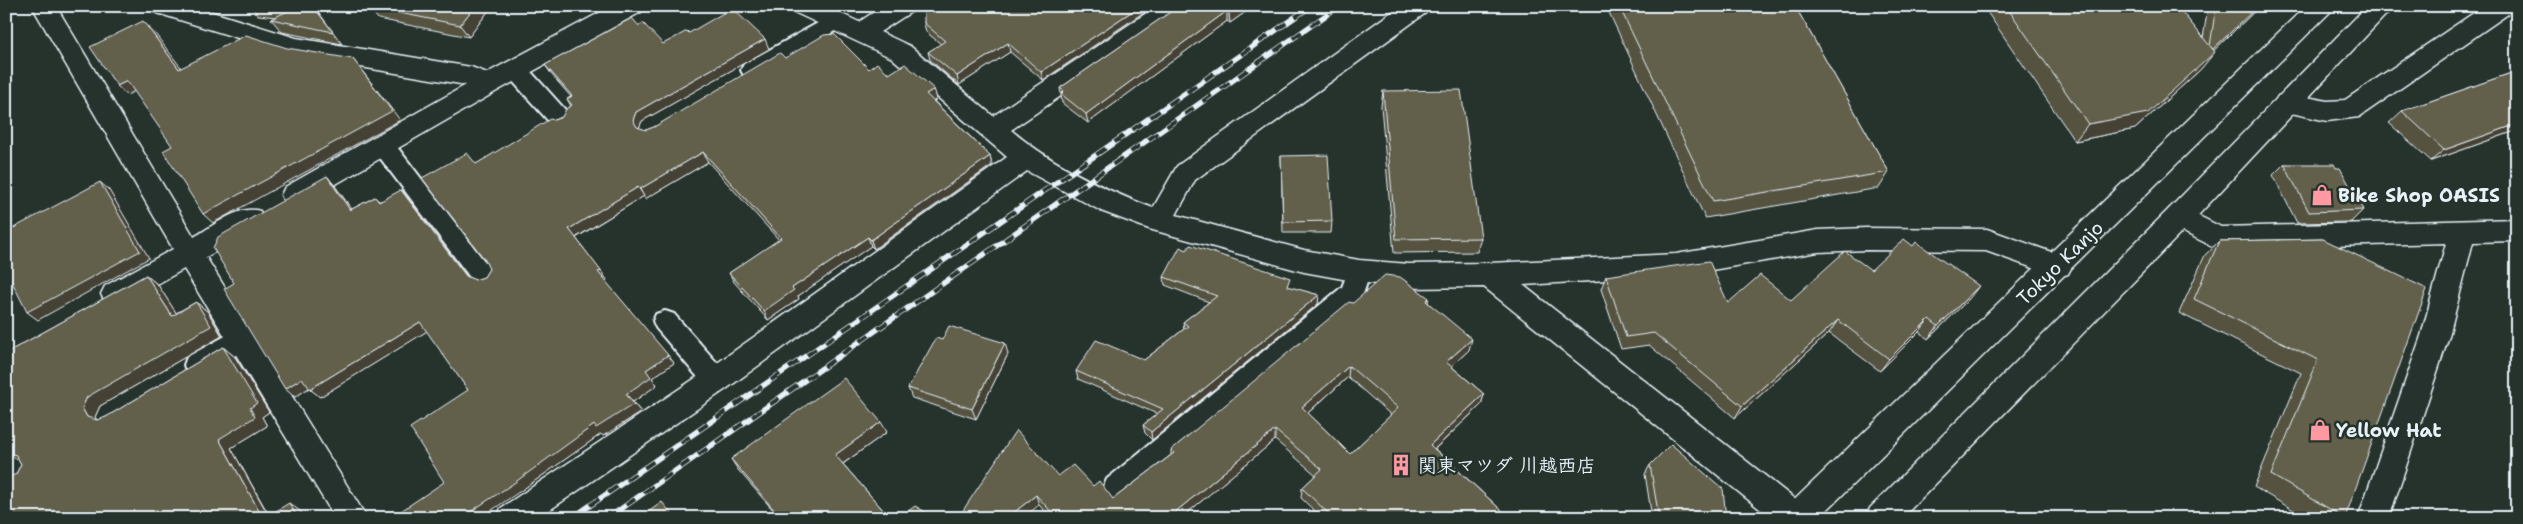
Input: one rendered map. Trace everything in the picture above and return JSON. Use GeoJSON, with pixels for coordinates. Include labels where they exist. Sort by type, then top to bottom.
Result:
{"type":"FeatureCollection","features":[{"type":"Feature","properties":{"kind":"main road"},"geometry":{"type":"LineString","coordinates":[[44,6],[191,252],[240,339],[352,518]]}},
{"type":"Feature","properties":{"kind":"main road"},"geometry":{"type":"LineString","coordinates":[[163,6],[296,47],[471,76],[488,84]]}},
{"type":"Feature","properties":{"kind":"main road"},"geometry":{"type":"LineString","coordinates":[[90,308],[383,145],[488,84],[632,6]]}},
{"type":"Feature","properties":{"kind":"main road"},"geometry":{"type":"LineString","coordinates":[[803,6],[901,52],[1026,158],[1110,203],[1158,221],[1304,261],[1358,271],[1409,276],[1490,275],[1676,265],[1818,241],[1866,239],[1987,240],[2058,266]]}},
{"type":"Feature","properties":{"kind":"main road"},"geometry":{"type":"LineString","coordinates":[[861,32],[902,6]]}},
{"type":"Feature","properties":{"kind":"main road"},"geometry":{"type":"LineString","coordinates":[[993,129],[1175,6]]}},
{"type":"Feature","properties":{"kind":"main road"},"geometry":{"type":"LineString","coordinates":[[1158,221],[1186,173],[1418,6]]}},
{"type":"Feature","properties":{"kind":"main road","name":"Tokyo Kanjo"},"geometry":{"type":"LineString","coordinates":[[1796,518],[2058,266],[2321,6]]}},
{"type":"Feature","properties":{"kind":"main road"},"geometry":{"type":"LineString","coordinates":[[1881,518],[2179,217],[2287,102],[2382,6]]}},
{"type":"Feature","properties":{"kind":"main road"},"geometry":{"type":"LineString","coordinates":[[2287,102],[2327,111],[2350,110],[2502,6]]}},
{"type":"Feature","properties":{"kind":"main road"},"geometry":{"type":"LineString","coordinates":[[512,518],[716,380],[1026,158]]}},
{"type":"Feature","properties":{"kind":"main road"},"geometry":{"type":"LineString","coordinates":[[2179,217],[2218,238],[2517,230]]}},
{"type":"Feature","properties":{"kind":"main road"},"geometry":{"type":"LineString","coordinates":[[2373,518],[2435,336],[2462,232]]}},
{"type":"Feature","properties":{"kind":"main road"},"geometry":{"type":"LineString","coordinates":[[1490,275],[1796,518]]}},
{"type":"Feature","properties":{"kind":"lane"},"geometry":{"type":"LineString","coordinates":[[735,80],[836,21]]}},
{"type":"Feature","properties":{"kind":"lane"},"geometry":{"type":"LineString","coordinates":[[516,70],[560,119]]}},
{"type":"Feature","properties":{"kind":"lane"},"geometry":{"type":"LineString","coordinates":[[383,145],[483,278]]}},
{"type":"Feature","properties":{"kind":"lane"},"geometry":{"type":"LineString","coordinates":[[1116,488],[1352,293],[1358,271]]}},
{"type":"Feature","properties":{"kind":"lane"},"geometry":{"type":"LineString","coordinates":[[665,321],[716,380]]}},
{"type":"Feature","properties":{"kind":"lane"},"geometry":{"type":"LineString","coordinates":[[175,377],[240,339]]}},
{"type":"Feature","properties":{"kind":"building"},"geometry":{"type":"Polygon","coordinates":[[[273,6],[313,6],[333,32],[271,19],[292,9],[273,6]]]}},
{"type":"Feature","properties":{"kind":"building"},"geometry":{"type":"Polygon","coordinates":[[[370,6],[475,6],[460,25],[370,6]]]}},
{"type":"Feature","properties":{"kind":"building"},"geometry":{"type":"Polygon","coordinates":[[[927,6],[1140,6],[1041,72],[1008,43],[957,76],[928,52],[945,41],[924,23],[924,8],[927,6]]]}},
{"type":"Feature","properties":{"kind":"building"},"geometry":{"type":"Polygon","coordinates":[[[1179,6],[1240,6],[1229,13],[1227,11],[1086,114],[1061,94],[1064,91],[1060,88],[1179,6]]]}},
{"type":"Feature","properties":{"kind":"building"},"geometry":{"type":"Polygon","coordinates":[[[1619,6],[1795,6],[1889,172],[1713,201],[1619,6]]]}},
{"type":"Feature","properties":{"kind":"building"},"geometry":{"type":"Polygon","coordinates":[[[2006,6],[2177,6],[2215,52],[2148,113],[2088,124],[2006,6]]]}},
{"type":"Feature","properties":{"kind":"building"},"geometry":{"type":"Polygon","coordinates":[[[2216,6],[2258,6],[2213,49],[2210,46],[2216,6]]]}},
{"type":"Feature","properties":{"kind":"building"},"geometry":{"type":"Polygon","coordinates":[[[732,8],[765,39],[636,112],[633,120],[637,127],[646,130],[654,127],[780,53],[785,58],[824,35],[834,34],[869,69],[877,63],[889,74],[905,64],[934,89],[926,94],[990,156],[871,240],[868,237],[792,288],[794,290],[764,311],[729,273],[781,238],[703,152],[640,189],[638,187],[569,229],[601,271],[598,272],[668,355],[646,370],[651,377],[626,394],[634,404],[596,428],[594,425],[514,483],[461,518],[401,518],[398,513],[444,482],[410,428],[468,390],[420,322],[310,389],[302,378],[285,389],[224,289],[234,283],[213,248],[218,237],[327,176],[350,210],[375,197],[379,202],[401,190],[466,276],[475,280],[484,277],[489,269],[485,260],[422,178],[467,153],[476,164],[550,119],[554,120],[562,117],[566,109],[572,105],[567,99],[572,96],[545,65],[632,18],[639,26],[643,23],[663,44],[687,31],[689,33],[732,8]]]}},
{"type":"Feature","properties":{"kind":"building"},"geometry":{"type":"Polygon","coordinates":[[[143,21],[179,69],[246,35],[287,48],[353,59],[392,111],[203,214],[163,151],[172,146],[127,81],[117,86],[90,47],[143,21]]]}},
{"type":"Feature","properties":{"kind":"building"},"geometry":{"type":"Polygon","coordinates":[[[2517,71],[2517,124],[2444,150],[2402,111],[2517,71]]]}},
{"type":"Feature","properties":{"kind":"building"},"geometry":{"type":"Polygon","coordinates":[[[1461,90],[1481,238],[1396,239],[1383,91],[1461,90]]]}},
{"type":"Feature","properties":{"kind":"building"},"geometry":{"type":"Polygon","coordinates":[[[1328,155],[1332,221],[1283,222],[1281,156],[1328,155]]]}},
{"type":"Feature","properties":{"kind":"building"},"geometry":{"type":"Polygon","coordinates":[[[2284,164],[2334,164],[2336,168],[2340,168],[2363,210],[2309,212],[2284,164]]]}},
{"type":"Feature","properties":{"kind":"building"},"geometry":{"type":"Polygon","coordinates":[[[100,182],[140,251],[27,312],[6,270],[6,232],[100,182]]]}},
{"type":"Feature","properties":{"kind":"building"},"geometry":{"type":"Polygon","coordinates":[[[1904,239],[1913,246],[1916,242],[1979,286],[1938,326],[1929,319],[1889,359],[1838,320],[1742,406],[1654,333],[1626,337],[1606,276],[1709,261],[1728,303],[1760,275],[1791,300],[1845,251],[1871,270],[1904,239]]]}},
{"type":"Feature","properties":{"kind":"building","name":"Yellow Hat"},"geometry":{"type":"Polygon","coordinates":[[[2323,239],[2427,289],[2345,518],[2271,475],[2318,360],[2194,299],[2219,241],[2323,239]]]}},
{"type":"Feature","properties":{"kind":"building"},"geometry":{"type":"Polygon","coordinates":[[[1190,245],[1290,278],[1287,286],[1319,295],[1151,432],[1143,425],[1163,409],[1076,371],[1096,340],[1144,360],[1188,326],[1183,322],[1217,296],[1164,277],[1180,247],[1187,250],[1190,245]]]}},
{"type":"Feature","properties":{"kind":"building"},"geometry":{"type":"Polygon","coordinates":[[[146,275],[172,316],[196,302],[211,326],[87,397],[82,408],[87,417],[97,420],[106,417],[223,347],[257,403],[250,408],[255,417],[219,439],[263,518],[6,518],[6,479],[16,474],[21,464],[16,455],[6,452],[6,353],[146,275]]]}},
{"type":"Feature","properties":{"kind":"building"},"geometry":{"type":"Polygon","coordinates":[[[1385,275],[1400,277],[1429,298],[1426,301],[1472,339],[1446,362],[1484,394],[1430,445],[1510,518],[1333,518],[1302,488],[1322,469],[1275,430],[1168,518],[1057,518],[1036,495],[1007,518],[958,518],[1016,430],[1058,476],[1073,465],[1093,486],[1099,481],[1113,499],[1174,453],[1171,450],[1349,302],[1353,303],[1385,275]],[[1349,366],[1302,407],[1350,454],[1398,408],[1349,366]]]}},
{"type":"Feature","properties":{"kind":"building"},"geometry":{"type":"Polygon","coordinates":[[[949,326],[1005,343],[972,409],[908,388],[936,338],[942,340],[949,326]]]}},
{"type":"Feature","properties":{"kind":"building"},"geometry":{"type":"Polygon","coordinates":[[[844,378],[881,422],[835,455],[890,518],[781,518],[731,459],[844,378]]]}},
{"type":"Feature","properties":{"kind":"building"},"geometry":{"type":"Polygon","coordinates":[[[1671,444],[1723,489],[1726,518],[1659,518],[1650,465],[1671,444]]]}},
{"type":"Feature","properties":{"kind":"building"},"geometry":{"type":"Polygon","coordinates":[[[662,502],[675,518],[640,518],[662,502]]]}},
{"type":"Feature","properties":{"kind":"building"},"geometry":{"type":"Polygon","coordinates":[[[289,503],[298,518],[265,518],[289,503]]]}},
{"type":"Feature","properties":{"kind":"building"},"geometry":{"type":"Polygon","coordinates":[[[915,506],[936,518],[899,518],[915,506]]]}},
{"type":"Feature","properties":{"kind":"railway"},"geometry":{"type":"LineString","coordinates":[[572,518],[1311,6]]}},
{"type":"Feature","properties":{"kind":"railway"},"geometry":{"type":"LineString","coordinates":[[608,518],[1339,6]]}},
{"type":"Feature","properties":{"kind":"place","name":"Bike Shop OASIS"},"geometry":{"type":"Point","coordinates":[2322,195]}},
{"type":"Feature","properties":{"kind":"place","name":"Yellow Hat"},"geometry":{"type":"Point","coordinates":[2320,430]}},
{"type":"Feature","properties":{"kind":"place","name":"関東マツダ 川越西店"},"geometry":{"type":"Point","coordinates":[1401,465]}}]}
